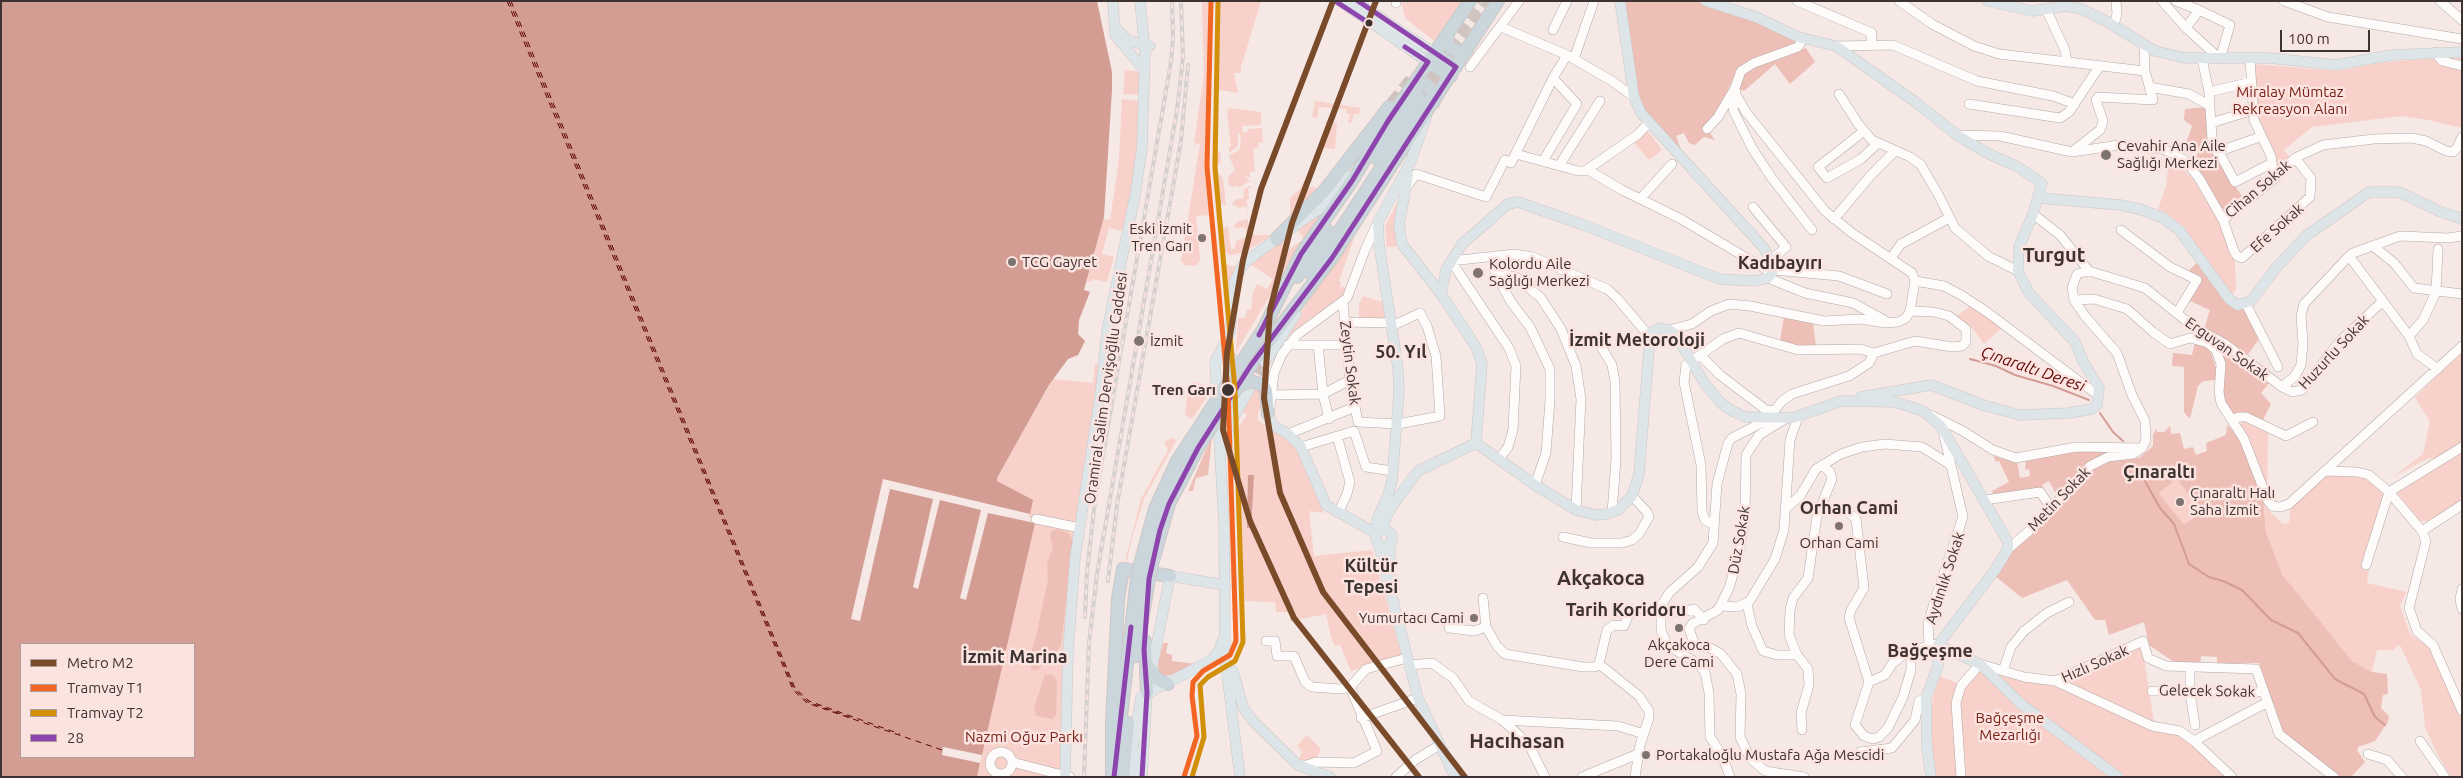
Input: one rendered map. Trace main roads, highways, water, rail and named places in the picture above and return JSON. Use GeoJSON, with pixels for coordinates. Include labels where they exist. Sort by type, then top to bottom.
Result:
{"type":"FeatureCollection","features":[{"type":"Feature","properties":{"kind":"highway"},"geometry":{"type":"LineString","coordinates":[[1244,387],[1251,365],[1270,333],[1332,258],[1423,99],[1431,57],[1470,1]]}},
{"type":"Feature","properties":{"kind":"highway"},"geometry":{"type":"LineString","coordinates":[[1270,333],[1301,254],[1352,181],[1388,121],[1423,99],[1454,71],[1498,1]]}},
{"type":"Feature","properties":{"kind":"highway"},"geometry":{"type":"LineString","coordinates":[[1448,34],[1447,41],[1450,48],[1460,52],[1467,50]]}},
{"type":"Feature","properties":{"kind":"highway"},"geometry":{"type":"LineString","coordinates":[[1431,57],[1454,71]]}},
{"type":"Feature","properties":{"kind":"highway"},"geometry":{"type":"LineString","coordinates":[[1113,777],[1146,564],[1194,444],[1270,333],[1423,99]]}},
{"type":"Feature","properties":{"kind":"highway"},"geometry":{"type":"LineString","coordinates":[[1276,239],[1326,190],[1392,102]]}},
{"type":"Feature","properties":{"kind":"highway"},"geometry":{"type":"LineString","coordinates":[[1194,444],[1250,381],[1263,385],[1266,391],[1268,414]]}},
{"type":"Feature","properties":{"kind":"highway"},"geometry":{"type":"LineString","coordinates":[[1113,777],[1112,724],[1118,599],[1122,569],[1170,576]]}},
{"type":"Feature","properties":{"kind":"highway"},"geometry":{"type":"LineString","coordinates":[[1143,579],[1147,693]]}},
{"type":"Feature","properties":{"kind":"highway"},"geometry":{"type":"LineString","coordinates":[[1123,777],[1143,579]]}},
{"type":"Feature","properties":{"kind":"highway"},"geometry":{"type":"LineString","coordinates":[[1145,660],[1151,672],[1161,682],[1168,684]]}},
{"type":"Feature","properties":{"kind":"main road"},"geometry":{"type":"LineString","coordinates":[[1140,1],[1147,49]]}},
{"type":"Feature","properties":{"kind":"main road","name":"Oramiral Salim Dervişoğllu Caddesi"},"geometry":{"type":"LineString","coordinates":[[1068,776],[1080,565],[1106,400],[1112,331],[1146,166],[1150,122],[1145,1]]}},
{"type":"Feature","properties":{"kind":"main road"},"geometry":{"type":"LineString","coordinates":[[1340,1],[1431,57]]}},
{"type":"Feature","properties":{"kind":"main road"},"geometry":{"type":"LineString","coordinates":[[1441,294],[1444,276],[1451,261],[1466,239],[1508,204],[1518,202],[1581,224],[1714,277],[1741,282],[1771,270],[1749,230],[1641,113],[1634,96],[1620,1]]}},
{"type":"Feature","properties":{"kind":"main road"},"geometry":{"type":"LineString","coordinates":[[1476,443],[1535,485],[1576,510],[1591,514],[1612,514],[1632,496],[1639,474],[1650,337],[1651,332],[1656,329],[1669,330],[1675,334],[1705,384],[1726,407],[1746,417],[1769,419],[1798,417],[1841,401],[1931,385],[1999,410],[2035,416],[2089,410],[2097,405],[2099,396],[2097,384],[2072,337],[2029,293],[2018,271],[2019,247],[2043,187],[2039,179],[1957,135],[1914,101],[1836,46],[1804,38],[1756,17],[1706,1]]}},
{"type":"Feature","properties":{"kind":"main road"},"geometry":{"type":"LineString","coordinates":[[1987,1],[2032,11],[2064,4],[2081,9],[2114,25],[2144,45],[2168,55],[2202,59],[2281,58],[2335,65],[2392,55],[2462,52]]}},
{"type":"Feature","properties":{"kind":"main road"},"geometry":{"type":"LineString","coordinates":[[1357,2],[1431,57]]}},
{"type":"Feature","properties":{"kind":"main road"},"geometry":{"type":"LineString","coordinates":[[1113,4],[1118,33],[1127,40],[1147,49]]}},
{"type":"Feature","properties":{"kind":"main road"},"geometry":{"type":"LineString","coordinates":[[1113,4],[1113,31],[1117,40],[1146,72]]}},
{"type":"Feature","properties":{"kind":"main road"},"geometry":{"type":"LineString","coordinates":[[1118,33],[1134,34],[1140,28],[1142,21]]}},
{"type":"Feature","properties":{"kind":"main road"},"geometry":{"type":"LineString","coordinates":[[1126,51],[1147,49]]}},
{"type":"Feature","properties":{"kind":"main road","name":"Oramiral Salim Dervişoğllu Caddesi"},"geometry":{"type":"LineString","coordinates":[[1068,776],[1071,599],[1101,389],[1107,330],[1140,164],[1147,49]]}},
{"type":"Feature","properties":{"kind":"main road"},"geometry":{"type":"LineString","coordinates":[[1423,99],[1412,161],[1404,190],[1399,225],[1400,239],[1408,254],[1441,294],[1471,339],[1482,365],[1476,443]]}},
{"type":"Feature","properties":{"kind":"main road"},"geometry":{"type":"LineString","coordinates":[[1240,777],[1228,679],[1225,636],[1221,469],[1214,374],[1216,358],[1230,332],[1233,291],[1237,274],[1247,261],[1317,212],[1332,198],[1388,121]]}},
{"type":"Feature","properties":{"kind":"main road"},"geometry":{"type":"LineString","coordinates":[[1379,532],[1377,520],[1388,495],[1398,424],[1398,375],[1379,244],[1378,222],[1412,161]]}},
{"type":"Feature","properties":{"kind":"main road"},"geometry":{"type":"LineString","coordinates":[[2039,198],[2130,207],[2164,218],[2180,231],[2230,300],[2236,305],[2246,304],[2251,301],[2274,269],[2306,236],[2369,192],[2400,192],[2439,211],[2462,219]]}},
{"type":"Feature","properties":{"kind":"main road"},"geometry":{"type":"LineString","coordinates":[[1265,362],[1332,258]]}},
{"type":"Feature","properties":{"kind":"main road"},"geometry":{"type":"LineString","coordinates":[[1216,358],[1228,356],[1234,360],[1239,396],[1238,409]]}},
{"type":"Feature","properties":{"kind":"main road"},"geometry":{"type":"LineString","coordinates":[[1244,387],[1238,409],[1229,426],[1226,440],[1229,642],[1236,683],[1246,712],[1258,727],[1302,767],[1330,777]]}},
{"type":"Feature","properties":{"kind":"main road"},"geometry":{"type":"LineString","coordinates":[[1841,401],[1895,402],[1922,411],[1942,426],[2008,538],[2008,549],[1987,581],[1933,645]]}},
{"type":"Feature","properties":{"kind":"main road"},"geometry":{"type":"LineString","coordinates":[[1268,414],[1272,425],[1288,434],[1301,447],[1324,502],[1328,507],[1379,532],[1390,532],[1385,545],[1391,589],[1408,661],[1418,698],[1455,777]]}},
{"type":"Feature","properties":{"kind":"main road"},"geometry":{"type":"LineString","coordinates":[[1379,532],[1392,506],[1414,474],[1431,463],[1476,443]]}},
{"type":"Feature","properties":{"kind":"main road"},"geometry":{"type":"LineString","coordinates":[[1142,777],[1147,693],[1170,576],[1225,585]]}},
{"type":"Feature","properties":{"kind":"main road"},"geometry":{"type":"LineString","coordinates":[[1129,777],[1140,699],[1147,693],[1168,684],[1214,657],[1225,636]]}},
{"type":"Feature","properties":{"kind":"main road"},"geometry":{"type":"LineString","coordinates":[[1933,645],[1980,664],[2021,704],[2118,777]]}},
{"type":"Feature","properties":{"kind":"main road"},"geometry":{"type":"LineString","coordinates":[[1930,777],[1927,748],[1926,698],[1938,666],[1933,645]]}},
{"type":"Feature","properties":{"kind":"main road"},"geometry":{"type":"LineString","coordinates":[[1134,777],[1139,706]]}},
{"type":"Feature","properties":{"kind":"main road"},"geometry":{"type":"LineString","coordinates":[[1234,729],[1246,726],[1258,727]]}},
{"type":"Feature","properties":{"kind":"waterway","name":"Çınaraltı Deresi"},"geometry":{"type":"LineString","coordinates":[[1970,359],[1996,366],[2015,375],[2053,386],[2089,400]]}},
{"type":"Feature","properties":{"kind":"waterway","name":"Çınaraltı Deresi"},"geometry":{"type":"LineString","coordinates":[[2100,413],[2113,432],[2123,441]]}},
{"type":"Feature","properties":{"kind":"waterway","name":"Çınaraltı Deresi"},"geometry":{"type":"LineString","coordinates":[[2141,474],[2160,508],[2174,524],[2189,564],[2209,577],[2242,590],[2271,620],[2298,633],[2335,679],[2364,694],[2375,717],[2385,725]]}},
{"type":"Feature","properties":{"kind":"tunnel"},"geometry":{"type":"LineString","coordinates":[[1418,93],[1479,1]]}},
{"type":"Feature","properties":{"kind":"tunnel"},"geometry":{"type":"LineString","coordinates":[[1426,99],[1490,1]]}},
{"type":"Feature","properties":{"kind":"tunnel"},"geometry":{"type":"LineString","coordinates":[[1392,103],[1412,78]]}},
{"type":"Feature","properties":{"kind":"tunnel"},"geometry":{"type":"LineString","coordinates":[[1250,387],[1265,362]]}},
{"type":"Feature","properties":{"kind":"railway"},"geometry":{"type":"LineString","coordinates":[[1085,617],[1087,572],[1095,501],[1171,62],[1173,39],[1172,1]]}},
{"type":"Feature","properties":{"kind":"railway"},"geometry":{"type":"LineString","coordinates":[[1084,777],[1089,643],[1097,574],[1177,110],[1183,57],[1181,1]]}},
{"type":"Feature","properties":{"kind":"railway"},"geometry":{"type":"LineString","coordinates":[[1108,581],[1117,505],[1181,141],[1188,65]]}},
{"type":"Feature","properties":{"kind":"metro line","name":"M2"},"geometry":{"type":"LineString","coordinates":[[1333,1],[1261,189],[1243,260],[1227,353],[1223,430],[1250,521],[1294,618],[1419,777]]}},
{"type":"Feature","properties":{"kind":"metro line","name":"M2"},"geometry":{"type":"LineString","coordinates":[[1376,1],[1292,223],[1270,310],[1264,398],[1280,493],[1323,592],[1465,777]]}},
{"type":"Feature","properties":{"kind":"tram line","name":"T1"},"geometry":{"type":"LineString","coordinates":[[1184,777],[1197,736],[1192,696],[1193,682],[1203,671],[1230,655],[1236,641],[1228,390],[1207,167],[1211,1]]}},
{"type":"Feature","properties":{"kind":"tram line","name":"T2"},"geometry":{"type":"LineString","coordinates":[[1192,777],[1204,737],[1200,685],[1208,677],[1235,661],[1243,642],[1235,390],[1215,167],[1218,1]]}},
{"type":"Feature","properties":{"kind":"place","name":"Cevahir Ana Aile Sağlığı Merkezi"},"geometry":{"type":"Point","coordinates":[2106,155]}},
{"type":"Feature","properties":{"kind":"place","name":"Eski İzmit Tren Garı"},"geometry":{"type":"Point","coordinates":[1202,238]}},
{"type":"Feature","properties":{"kind":"place","name":"TCG Gayret"},"geometry":{"type":"Point","coordinates":[1012,262]}},
{"type":"Feature","properties":{"kind":"place","name":"Kolordu Aile Sağlığı Merkezi"},"geometry":{"type":"Point","coordinates":[1478,273]}},
{"type":"Feature","properties":{"kind":"place","name":"İzmit"},"geometry":{"type":"Point","coordinates":[1139,341]}},
{"type":"Feature","properties":{"kind":"place","name":"Tren Garı"},"geometry":{"type":"Point","coordinates":[1228,390]}},
{"type":"Feature","properties":{"kind":"place","name":"Çınaraltı Halı Saha İzmit"},"geometry":{"type":"Point","coordinates":[2180,502]}},
{"type":"Feature","properties":{"kind":"place","name":"Orhan Cami"},"geometry":{"type":"Point","coordinates":[1839,526]}},
{"type":"Feature","properties":{"kind":"place","name":"Yumurtacı Cami"},"geometry":{"type":"Point","coordinates":[1474,618]}},
{"type":"Feature","properties":{"kind":"place","name":"Akçakoca Dere Cami"},"geometry":{"type":"Point","coordinates":[1679,628]}},
{"type":"Feature","properties":{"kind":"place","name":"Portakaloğlu Mustafa Ağa Mescidi"},"geometry":{"type":"Point","coordinates":[1646,755]}},
{"type":"Feature","properties":{"kind":"district","name":"Turgut"},"geometry":{"type":"Point","coordinates":[2054,255]}},
{"type":"Feature","properties":{"kind":"district","name":"Kadıbayırı"},"geometry":{"type":"Point","coordinates":[1780,263]}},
{"type":"Feature","properties":{"kind":"district","name":"İzmit Metoroloji"},"geometry":{"type":"Point","coordinates":[1637,340]}},
{"type":"Feature","properties":{"kind":"district","name":"50. Yıl"},"geometry":{"type":"Point","coordinates":[1401,352]}},
{"type":"Feature","properties":{"kind":"district","name":"Çınaraltı"},"geometry":{"type":"Point","coordinates":[2159,472]}},
{"type":"Feature","properties":{"kind":"district","name":"Orhan Cami"},"geometry":{"type":"Point","coordinates":[1849,508]}},
{"type":"Feature","properties":{"kind":"district","name":"Kültür Tepesi"},"geometry":{"type":"Point","coordinates":[1371,576]}},
{"type":"Feature","properties":{"kind":"district","name":"Akçakoca"},"geometry":{"type":"Point","coordinates":[1601,578]}},
{"type":"Feature","properties":{"kind":"district","name":"Tarih Koridoru"},"geometry":{"type":"Point","coordinates":[1626,610]}},
{"type":"Feature","properties":{"kind":"district","name":"Bağçeşme"},"geometry":{"type":"Point","coordinates":[1930,651]}},
{"type":"Feature","properties":{"kind":"district","name":"İzmit Marina"},"geometry":{"type":"Point","coordinates":[1015,657]}},
{"type":"Feature","properties":{"kind":"district","name":"Hacıhasan"},"geometry":{"type":"Point","coordinates":[1517,741]}},
{"type":"Feature","properties":{"kind":"park label","name":"Miralay Mümtaz Rekreasyon Alanı"},"geometry":{"type":"Point","coordinates":[2290,100]}},
{"type":"Feature","properties":{"kind":"park label","name":"Bağçeşme Mezarlığı"},"geometry":{"type":"Point","coordinates":[2010,726]}},
{"type":"Feature","properties":{"kind":"park label","name":"Nazmi Oğuz Parkı"},"geometry":{"type":"Point","coordinates":[1024,737]}}]}
